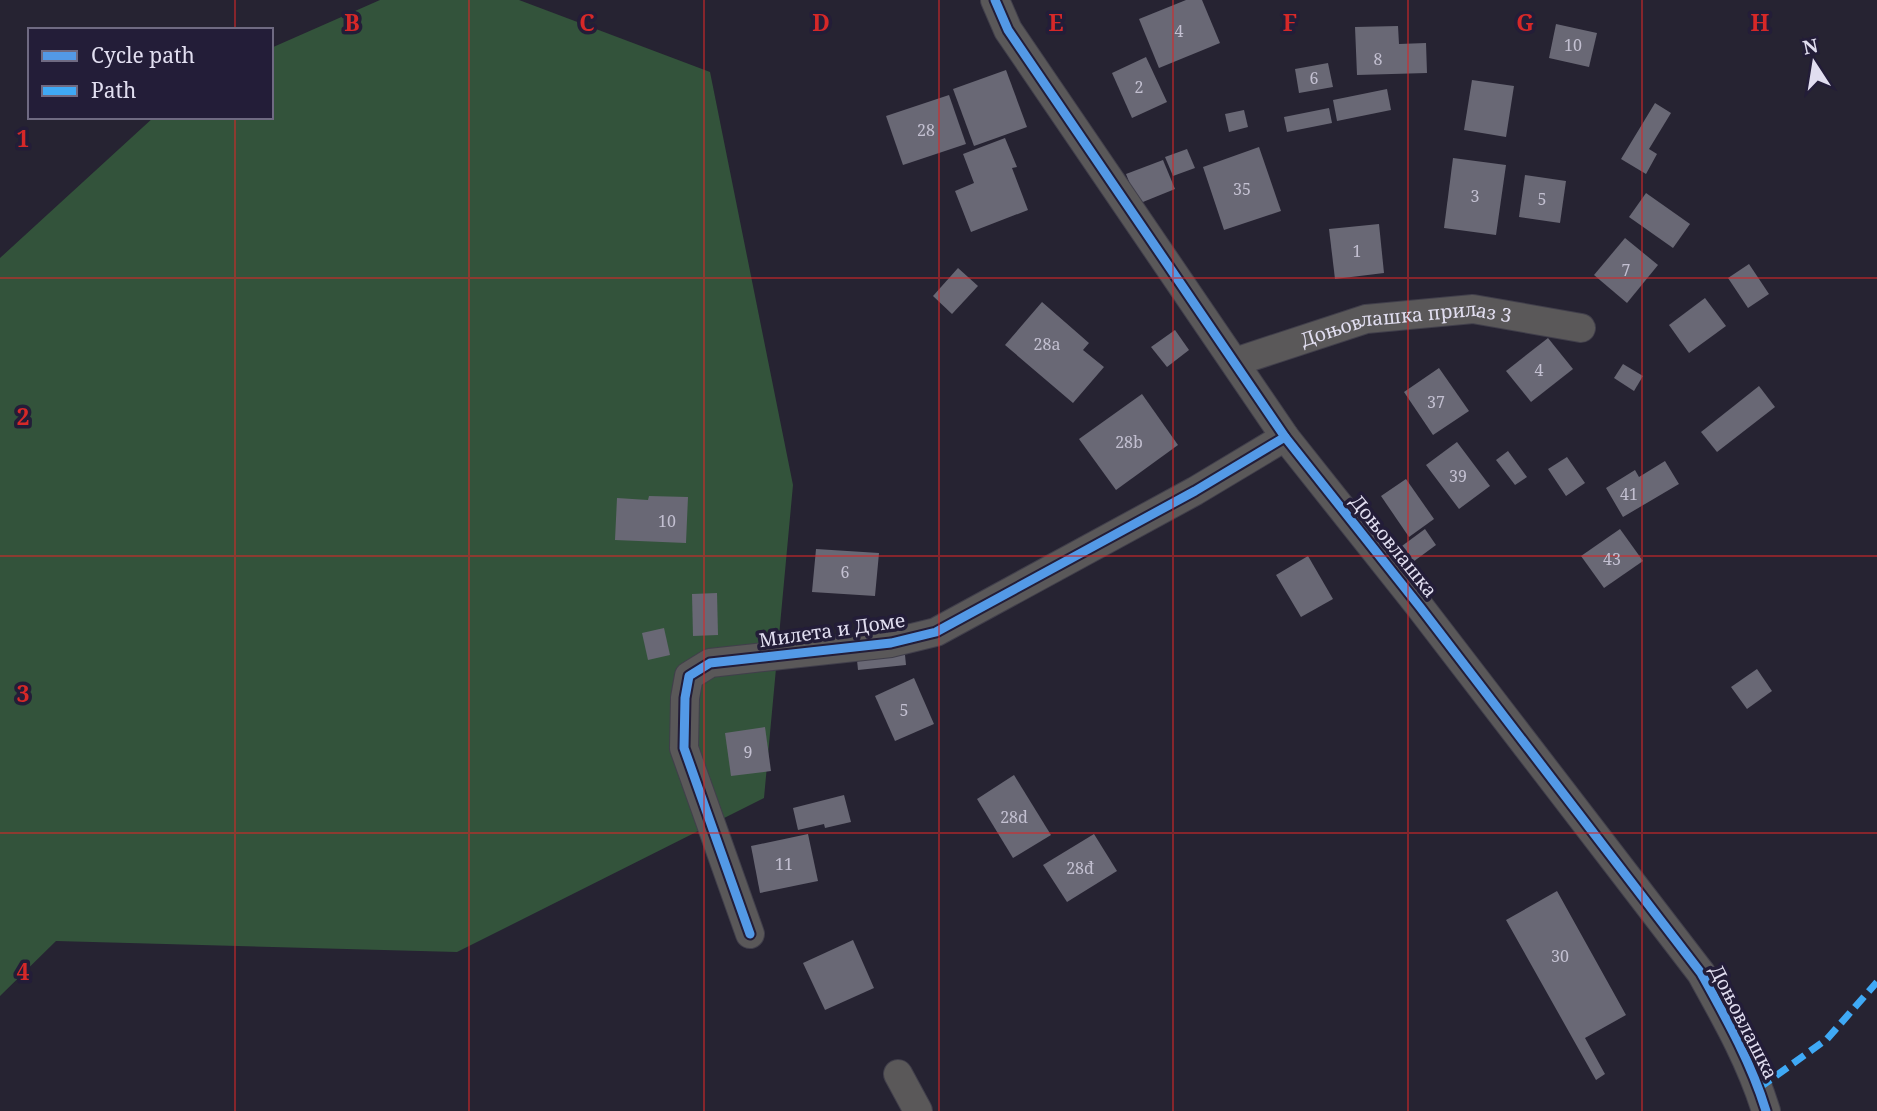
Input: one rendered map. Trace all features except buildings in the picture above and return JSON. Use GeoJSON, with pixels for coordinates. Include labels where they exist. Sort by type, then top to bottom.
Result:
{"type":"FeatureCollection","features":[{"type":"Feature","properties":{"kind":"street","name":"Доњовлашка"},"geometry":{"type":"LineString","coordinates":[[995,0],[1008,30],[1284,437],[1420,607],[1701,973],[1737,1037],[1766,1111]]}},
{"type":"Feature","properties":{"kind":"street","name":"Доњовлашка прилаз 3"},"geometry":{"type":"LineString","coordinates":[[1235,362],[1366,319],[1473,309],[1581,328]]}},
{"type":"Feature","properties":{"kind":"street","name":"Милета и Доме"},"geometry":{"type":"LineString","coordinates":[[750,934],[684,748],[685,698],[689,676],[710,663],[891,643],[936,632],[1195,491],[1284,437]]}},
{"type":"Feature","properties":{"kind":"street"},"geometry":{"type":"LineString","coordinates":[[898,1074],[918,1111]]}},
{"type":"Feature","properties":{"kind":"green space"},"geometry":{"type":"Polygon","coordinates":[[[380,0],[519,0],[710,72],[793,485],[764,798],[457,952],[56,941],[0,996],[0,258],[152,119],[273,119],[273,47],[380,0]]]}},
{"type":"Feature","properties":{"kind":"marked path"},"geometry":{"type":"LineString","coordinates":[[1759,1088],[1827,1039],[1877,982]]}},
{"type":"Feature","properties":{"kind":"cycle path"},"geometry":{"type":"LineString","coordinates":[[995,0],[1008,30],[1285,437],[1420,607],[1701,973],[1729,1024],[1766,1111]]}},
{"type":"Feature","properties":{"kind":"cycle path"},"geometry":{"type":"LineString","coordinates":[[750,934],[684,748],[685,698],[689,676],[710,663],[891,643],[936,632],[1195,491],[1285,437]]}}]}
